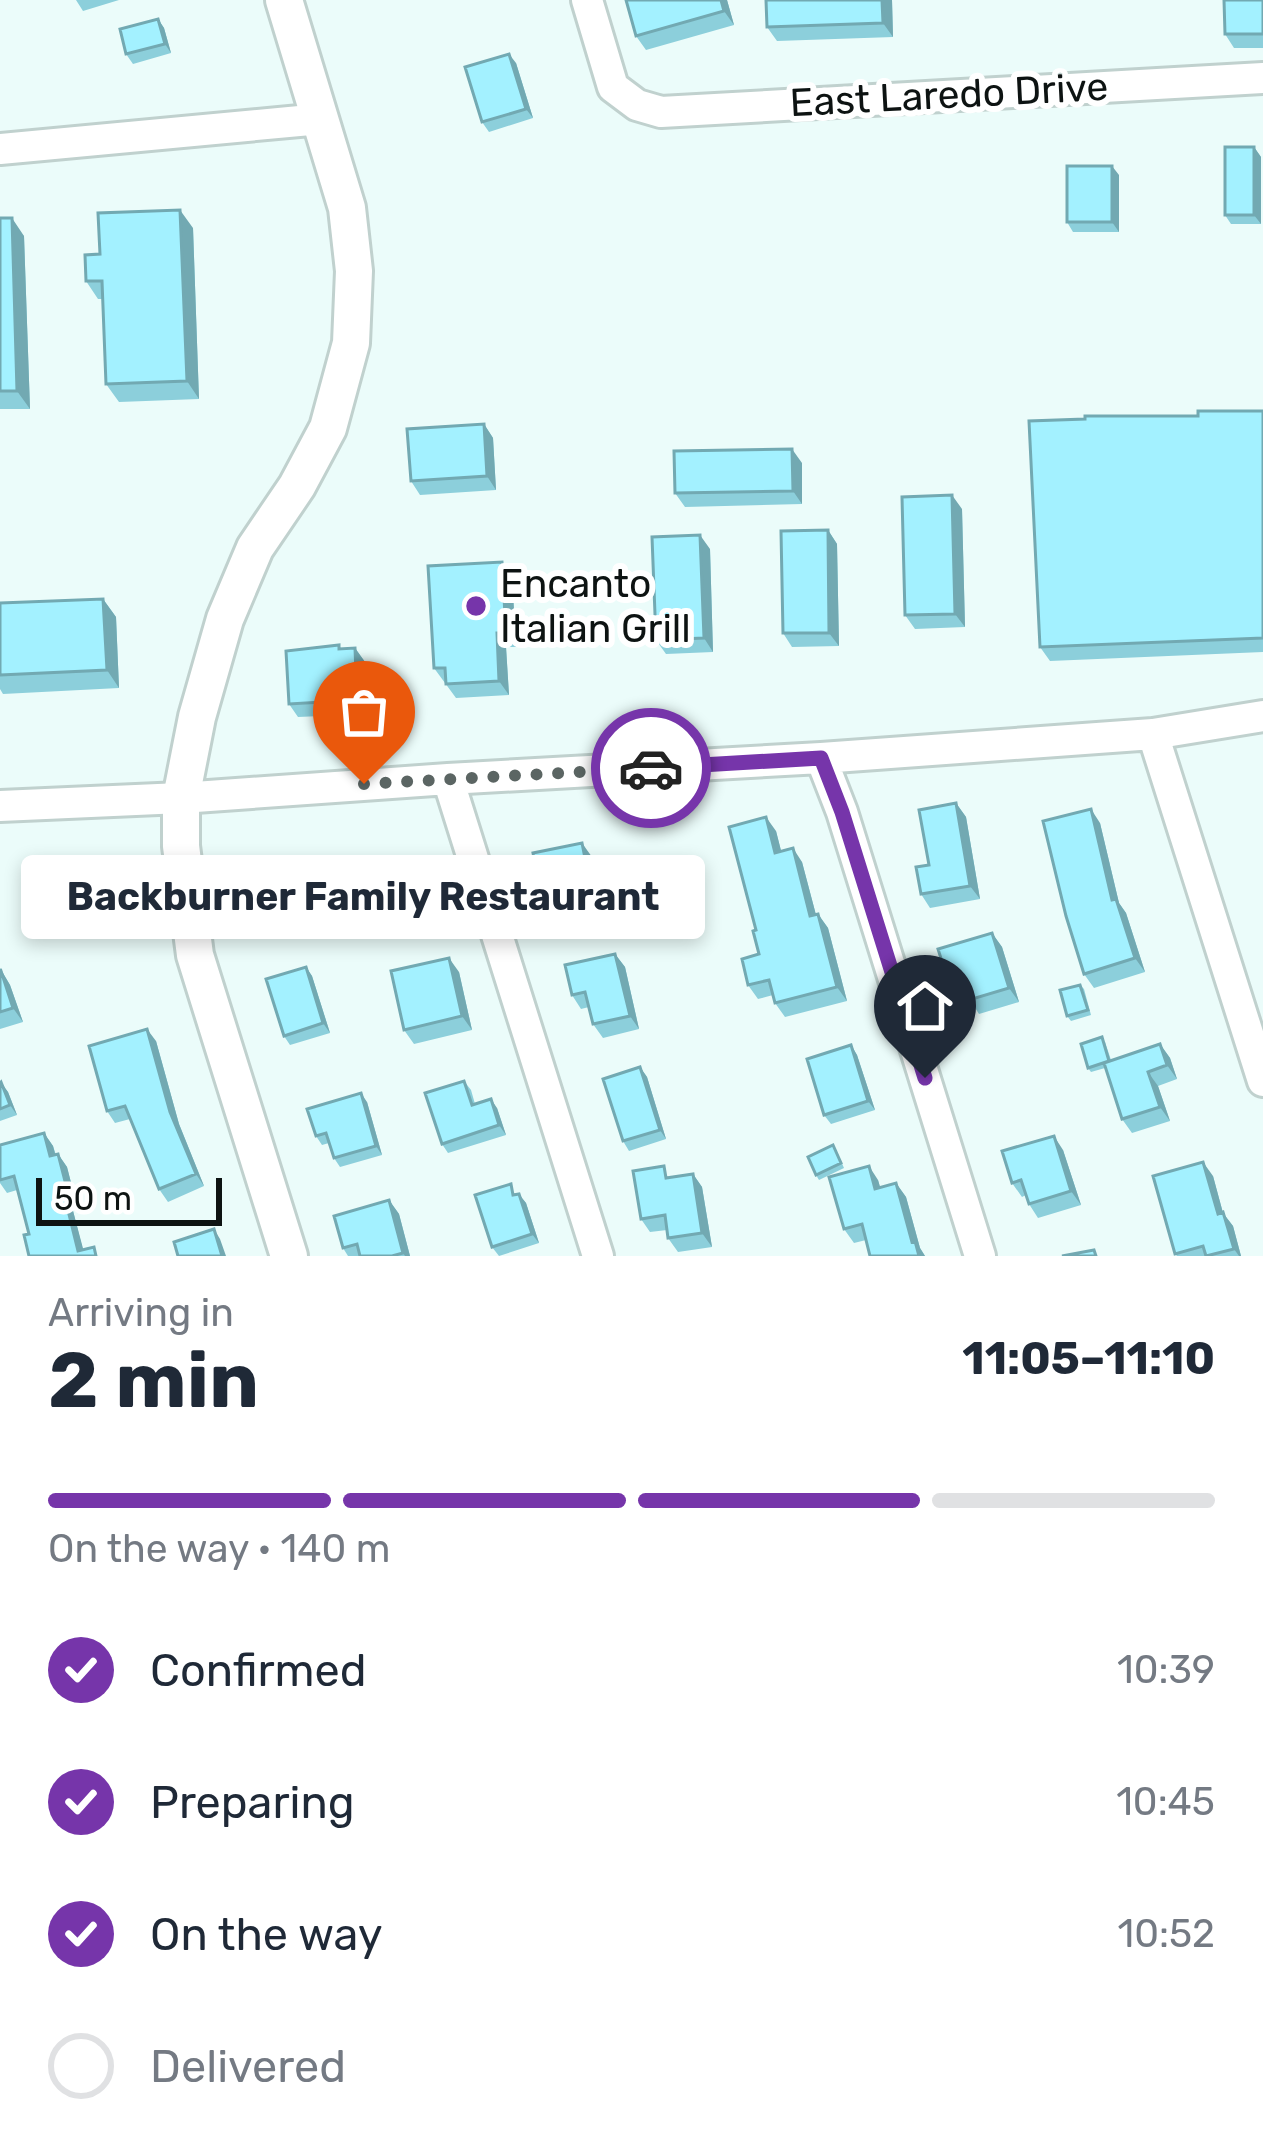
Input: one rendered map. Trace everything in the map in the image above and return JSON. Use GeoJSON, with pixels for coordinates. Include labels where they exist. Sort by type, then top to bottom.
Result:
{"type":"FeatureCollection","features":[{"type":"Feature","properties":{"kind":"main road"},"geometry":{"type":"LineString","coordinates":[[284,0],[347,208],[353,271],[351,344],[328,428],[297,486],[255,548],[224,619],[181,798],[182,863],[195,955],[289,1256]]}},
{"type":"Feature","properties":{"kind":"street","name":"East Laredo Drive"},"geometry":{"type":"LineString","coordinates":[[587,0],[613,87],[637,105],[661,112],[1263,77]]}},
{"type":"Feature","properties":{"kind":"street"},"geometry":{"type":"LineString","coordinates":[[0,149],[321,119]]}},
{"type":"Feature","properties":{"kind":"street"},"geometry":{"type":"LineString","coordinates":[[0,806],[821,758],[1153,734],[1263,716]]}},
{"type":"Feature","properties":{"kind":"street"},"geometry":{"type":"LineString","coordinates":[[1153,734],[1254,1016],[1263,1081]]}},
{"type":"Feature","properties":{"kind":"street"},"geometry":{"type":"LineString","coordinates":[[821,758],[980,1256]]}},
{"type":"Feature","properties":{"kind":"street"},"geometry":{"type":"LineString","coordinates":[[448,779],[598,1256]]}},
{"type":"Feature","properties":{"kind":"building"},"geometry":{"type":"Polygon","coordinates":[[[626,0],[721,0],[724,11],[636,36],[626,0]]]}},
{"type":"Feature","properties":{"kind":"building"},"geometry":{"type":"Polygon","coordinates":[[[766,0],[882,0],[883,23],[767,27],[766,0]]]}},
{"type":"Feature","properties":{"kind":"building"},"geometry":{"type":"Polygon","coordinates":[[[1224,0],[1263,0],[1263,34],[1225,34],[1224,0]]]}},
{"type":"Feature","properties":{"kind":"building"},"geometry":{"type":"Polygon","coordinates":[[[158,19],[165,44],[126,54],[120,29],[158,19]]]}},
{"type":"Feature","properties":{"kind":"building"},"geometry":{"type":"Polygon","coordinates":[[[509,54],[526,109],[482,122],[465,67],[509,54]]]}},
{"type":"Feature","properties":{"kind":"building"},"geometry":{"type":"Polygon","coordinates":[[[1225,147],[1254,147],[1254,215],[1225,215],[1225,147]]]}},
{"type":"Feature","properties":{"kind":"building"},"geometry":{"type":"Polygon","coordinates":[[[1067,166],[1112,166],[1112,222],[1067,222],[1067,166]]]}},
{"type":"Feature","properties":{"kind":"building"},"geometry":{"type":"Polygon","coordinates":[[[180,210],[187,381],[106,384],[102,281],[86,281],[85,255],[100,254],[98,213],[180,210]]]}},
{"type":"Feature","properties":{"kind":"building"},"geometry":{"type":"Polygon","coordinates":[[[0,218],[12,218],[17,391],[0,391],[0,218]]]}},
{"type":"Feature","properties":{"kind":"building"},"geometry":{"type":"Polygon","coordinates":[[[1198,411],[1263,411],[1263,638],[1040,647],[1029,421],[1198,416],[1198,411]]]}},
{"type":"Feature","properties":{"kind":"building"},"geometry":{"type":"Polygon","coordinates":[[[484,424],[487,476],[411,481],[407,429],[484,424]]]}},
{"type":"Feature","properties":{"kind":"building"},"geometry":{"type":"Polygon","coordinates":[[[792,449],[793,491],[675,493],[674,451],[792,449]]]}},
{"type":"Feature","properties":{"kind":"building"},"geometry":{"type":"Polygon","coordinates":[[[952,495],[955,614],[905,615],[902,497],[952,495]]]}},
{"type":"Feature","properties":{"kind":"building"},"geometry":{"type":"Polygon","coordinates":[[[828,530],[829,633],[783,633],[781,531],[828,530]]]}},
{"type":"Feature","properties":{"kind":"building"},"geometry":{"type":"Polygon","coordinates":[[[700,535],[704,638],[656,640],[652,537],[700,535]]]}},
{"type":"Feature","properties":{"kind":"building"},"geometry":{"type":"Polygon","coordinates":[[[502,562],[506,633],[497,633],[499,681],[446,684],[445,668],[434,668],[428,566],[502,562]]]}},
{"type":"Feature","properties":{"kind":"building"},"geometry":{"type":"Polygon","coordinates":[[[103,599],[107,670],[0,675],[0,603],[103,599]]]}},
{"type":"Feature","properties":{"kind":"building"},"geometry":{"type":"Polygon","coordinates":[[[339,645],[339,649],[355,648],[357,700],[289,704],[286,651],[339,645]]]}},
{"type":"Feature","properties":{"kind":"building"},"geometry":{"type":"Polygon","coordinates":[[[956,803],[970,886],[921,894],[916,867],[929,865],[919,810],[956,803]]]}},
{"type":"Feature","properties":{"kind":"building"},"geometry":{"type":"Polygon","coordinates":[[[1091,809],[1112,900],[1116,899],[1135,958],[1084,974],[1043,821],[1091,809]]]}},
{"type":"Feature","properties":{"kind":"building"},"geometry":{"type":"Polygon","coordinates":[[[766,817],[775,853],[793,848],[810,916],[818,914],[837,987],[775,1003],[769,980],[748,985],[742,959],[759,954],[729,827],[766,817]]]}},
{"type":"Feature","properties":{"kind":"building"},"geometry":{"type":"Polygon","coordinates":[[[582,843],[594,904],[545,914],[533,853],[582,843]]]}},
{"type":"Feature","properties":{"kind":"building"},"geometry":{"type":"Polygon","coordinates":[[[399,867],[399,886],[426,886],[427,922],[364,924],[363,868],[399,867]]]}},
{"type":"Feature","properties":{"kind":"building"},"geometry":{"type":"Polygon","coordinates":[[[992,933],[1009,988],[969,1000],[963,980],[949,984],[938,949],[992,933]]]}},
{"type":"Feature","properties":{"kind":"building"},"geometry":{"type":"Polygon","coordinates":[[[615,954],[630,1016],[593,1024],[585,992],[572,995],[565,965],[615,954]]]}},
{"type":"Feature","properties":{"kind":"building"},"geometry":{"type":"Polygon","coordinates":[[[449,958],[462,1016],[404,1030],[391,971],[449,958]]]}},
{"type":"Feature","properties":{"kind":"building"},"geometry":{"type":"Polygon","coordinates":[[[306,967],[323,1023],[284,1036],[266,979],[306,967]]]}},
{"type":"Feature","properties":{"kind":"building"},"geometry":{"type":"Polygon","coordinates":[[[0,972],[13,1008],[0,1012],[0,972]]]}},
{"type":"Feature","properties":{"kind":"building"},"geometry":{"type":"Polygon","coordinates":[[[1080,985],[1088,1010],[1067,1016],[1060,990],[1080,985]]]}},
{"type":"Feature","properties":{"kind":"building"},"geometry":{"type":"Polygon","coordinates":[[[147,1029],[170,1112],[196,1174],[159,1189],[125,1106],[107,1111],[89,1046],[147,1029]]]}},
{"type":"Feature","properties":{"kind":"building"},"geometry":{"type":"Polygon","coordinates":[[[1102,1037],[1109,1061],[1088,1068],[1081,1044],[1102,1037]]]}},
{"type":"Feature","properties":{"kind":"building"},"geometry":{"type":"Polygon","coordinates":[[[1160,1044],[1167,1065],[1148,1072],[1160,1107],[1122,1119],[1104,1063],[1160,1044]]]}},
{"type":"Feature","properties":{"kind":"building"},"geometry":{"type":"Polygon","coordinates":[[[851,1045],[868,1101],[824,1115],[807,1059],[851,1045]]]}},
{"type":"Feature","properties":{"kind":"building"},"geometry":{"type":"Polygon","coordinates":[[[640,1067],[660,1130],[623,1141],[603,1079],[640,1067]]]}},
{"type":"Feature","properties":{"kind":"building"},"geometry":{"type":"Polygon","coordinates":[[[464,1081],[472,1105],[491,1099],[499,1125],[442,1144],[425,1093],[464,1081]]]}},
{"type":"Feature","properties":{"kind":"building"},"geometry":{"type":"Polygon","coordinates":[[[0,1083],[10,1105],[0,1109],[0,1083]]]}},
{"type":"Feature","properties":{"kind":"building"},"geometry":{"type":"Polygon","coordinates":[[[361,1093],[376,1146],[334,1158],[326,1133],[316,1136],[307,1109],[361,1093]]]}},
{"type":"Feature","properties":{"kind":"building"},"geometry":{"type":"Polygon","coordinates":[[[44,1133],[50,1156],[58,1154],[78,1251],[94,1247],[96,1256],[29,1256],[24,1235],[29,1234],[14,1176],[0,1180],[0,1145],[44,1133]]]}},
{"type":"Feature","properties":{"kind":"building"},"geometry":{"type":"Polygon","coordinates":[[[1054,1136],[1071,1191],[1029,1204],[1021,1180],[1012,1183],[1002,1151],[1054,1136]]]}},
{"type":"Feature","properties":{"kind":"building"},"geometry":{"type":"Polygon","coordinates":[[[833,1145],[841,1163],[816,1175],[808,1157],[833,1145]]]}},
{"type":"Feature","properties":{"kind":"building"},"geometry":{"type":"Polygon","coordinates":[[[1203,1162],[1234,1249],[1206,1256],[1203,1246],[1175,1254],[1153,1176],[1203,1162]]]}},
{"type":"Feature","properties":{"kind":"building"},"geometry":{"type":"Polygon","coordinates":[[[664,1166],[666,1178],[693,1174],[702,1233],[668,1238],[665,1215],[641,1219],[633,1171],[664,1166]]]}},
{"type":"Feature","properties":{"kind":"building"},"geometry":{"type":"Polygon","coordinates":[[[869,1166],[875,1189],[896,1183],[919,1256],[870,1256],[862,1224],[844,1229],[829,1177],[869,1166]]]}},
{"type":"Feature","properties":{"kind":"building"},"geometry":{"type":"Polygon","coordinates":[[[511,1184],[532,1234],[492,1247],[475,1195],[511,1184]]]}},
{"type":"Feature","properties":{"kind":"building"},"geometry":{"type":"Polygon","coordinates":[[[389,1200],[403,1253],[360,1256],[357,1244],[343,1248],[334,1216],[389,1200]]]}},
{"type":"Feature","properties":{"kind":"building"},"geometry":{"type":"Polygon","coordinates":[[[214,1229],[222,1256],[178,1256],[174,1242],[214,1229]]]}},
{"type":"Feature","properties":{"kind":"building"},"geometry":{"type":"Polygon","coordinates":[[[1094,1250],[1096,1256],[1062,1256],[1094,1250]]]}},
{"type":"Feature","properties":{"kind":"way so far"},"geometry":{"type":"LineString","coordinates":[[364,784],[651,768]]}},
{"type":"Feature","properties":{"kind":"place","name":"Encanto Italian Grill"},"geometry":{"type":"Point","coordinates":[476,606]}},
{"type":"Feature","properties":{"kind":"place","name":"Backburner Family Restaurant"},"geometry":{"type":"Point","coordinates":[364,784]}},
{"type":"Feature","properties":{"kind":"route"},"geometry":{"type":"LineString","coordinates":[[651,768],[821,758],[925,1078]]}}]}
